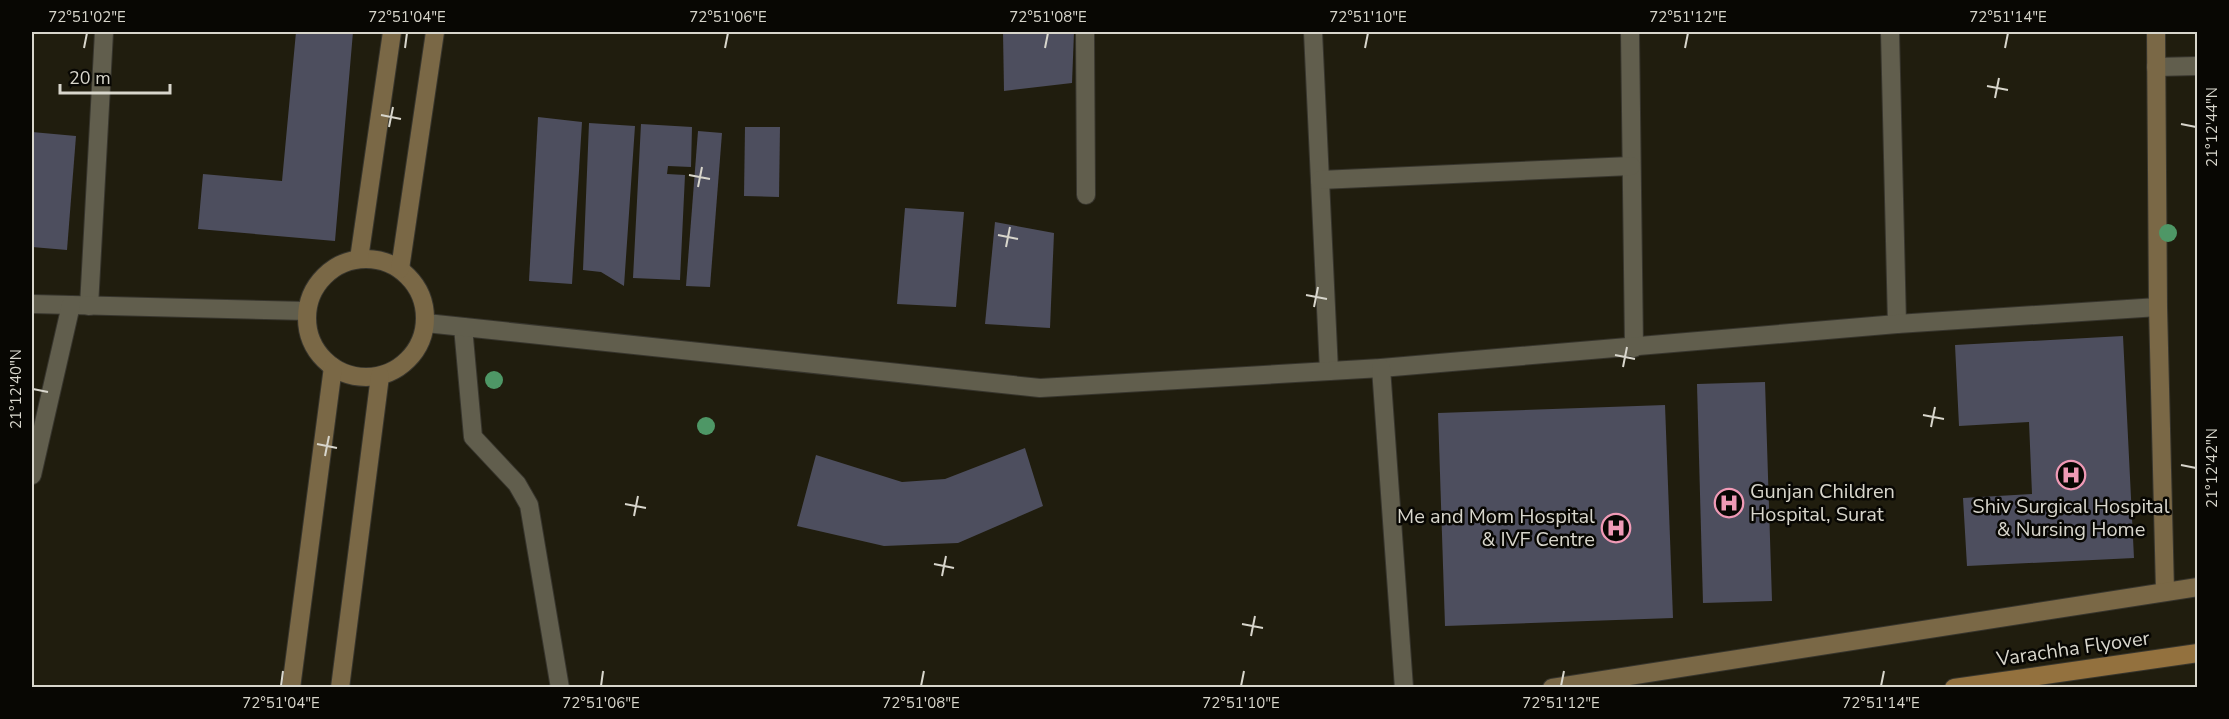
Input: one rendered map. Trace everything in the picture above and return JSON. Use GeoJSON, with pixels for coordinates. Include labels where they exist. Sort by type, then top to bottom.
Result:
{"type":"FeatureCollection","features":[{"type":"Feature","properties":{"kind":"main road","name":"Varachha Flyover"},"geometry":{"type":"LineString","coordinates":[[1954,687],[2198,653]]}},
{"type":"Feature","properties":{"kind":"street"},"geometry":{"type":"LineString","coordinates":[[32,475],[80,305],[104,32]]}},
{"type":"Feature","properties":{"kind":"street"},"geometry":{"type":"LineString","coordinates":[[359,260],[392,32]]}},
{"type":"Feature","properties":{"kind":"street"},"geometry":{"type":"LineString","coordinates":[[400,269],[435,32]]}},
{"type":"Feature","properties":{"kind":"street"},"geometry":{"type":"LineString","coordinates":[[1085,32],[1086,195]]}},
{"type":"Feature","properties":{"kind":"street"},"geometry":{"type":"LineString","coordinates":[[1313,32],[1329,371]]}},
{"type":"Feature","properties":{"kind":"street"},"geometry":{"type":"LineString","coordinates":[[1630,32],[1634,348]]}},
{"type":"Feature","properties":{"kind":"street"},"geometry":{"type":"LineString","coordinates":[[1890,32],[1897,324]]}},
{"type":"Feature","properties":{"kind":"street"},"geometry":{"type":"LineString","coordinates":[[2156,32],[2158,307],[2165,591]]}},
{"type":"Feature","properties":{"kind":"street"},"geometry":{"type":"LineString","coordinates":[[2157,67],[2198,66]]}},
{"type":"Feature","properties":{"kind":"street"},"geometry":{"type":"LineString","coordinates":[[1320,180],[1631,166]]}},
{"type":"Feature","properties":{"kind":"street"},"geometry":{"type":"LineString","coordinates":[[359,260],[376,260],[400,269],[419,290],[424,302],[426,323],[423,338],[412,357],[395,371],[380,376],[361,378],[333,367],[314,346],[308,329],[307,311],[315,288],[324,276],[344,263],[359,260]]}},
{"type":"Feature","properties":{"kind":"street"},"geometry":{"type":"LineString","coordinates":[[32,304],[307,311]]}},
{"type":"Feature","properties":{"kind":"street"},"geometry":{"type":"LineString","coordinates":[[426,323],[1040,388],[1380,368],[1897,324],[2158,307]]}},
{"type":"Feature","properties":{"kind":"street"},"geometry":{"type":"LineString","coordinates":[[463,327],[473,437],[517,484],[529,505],[560,687]]}},
{"type":"Feature","properties":{"kind":"street"},"geometry":{"type":"LineString","coordinates":[[291,687],[333,367]]}},
{"type":"Feature","properties":{"kind":"street"},"geometry":{"type":"LineString","coordinates":[[1380,368],[1404,687]]}},
{"type":"Feature","properties":{"kind":"street"},"geometry":{"type":"LineString","coordinates":[[340,687],[380,376]]}},
{"type":"Feature","properties":{"kind":"street"},"geometry":{"type":"LineString","coordinates":[[1551,687],[2198,587]]}},
{"type":"Feature","properties":{"kind":"building"},"geometry":{"type":"Polygon","coordinates":[[[296,32],[353,32],[335,241],[198,229],[203,174],[282,181],[296,32]]]}},
{"type":"Feature","properties":{"kind":"building"},"geometry":{"type":"Polygon","coordinates":[[[1003,32],[1074,32],[1072,83],[1004,91],[1003,32]]]}},
{"type":"Feature","properties":{"kind":"building"},"geometry":{"type":"Polygon","coordinates":[[[538,117],[582,122],[572,284],[529,281],[538,117]]]}},
{"type":"Feature","properties":{"kind":"building"},"geometry":{"type":"Polygon","coordinates":[[[589,123],[635,126],[624,286],[601,272],[583,270],[589,123]]]}},
{"type":"Feature","properties":{"kind":"building"},"geometry":{"type":"Polygon","coordinates":[[[641,124],[692,127],[691,167],[668,166],[667,174],[685,175],[680,280],[633,278],[641,124]]]}},
{"type":"Feature","properties":{"kind":"building"},"geometry":{"type":"Polygon","coordinates":[[[745,127],[780,127],[779,197],[744,196],[745,127]]]}},
{"type":"Feature","properties":{"kind":"building"},"geometry":{"type":"Polygon","coordinates":[[[698,131],[722,133],[710,287],[686,286],[698,131]]]}},
{"type":"Feature","properties":{"kind":"building"},"geometry":{"type":"Polygon","coordinates":[[[32,132],[76,136],[67,250],[32,247],[32,132]]]}},
{"type":"Feature","properties":{"kind":"building"},"geometry":{"type":"Polygon","coordinates":[[[905,208],[964,212],[956,307],[897,304],[905,208]]]}},
{"type":"Feature","properties":{"kind":"building"},"geometry":{"type":"Polygon","coordinates":[[[995,222],[1054,233],[1050,328],[985,324],[995,222]]]}},
{"type":"Feature","properties":{"kind":"building"},"geometry":{"type":"Polygon","coordinates":[[[2123,336],[2134,558],[1967,566],[1963,498],[2032,494],[2029,422],[1959,426],[1955,345],[2123,336]]]}},
{"type":"Feature","properties":{"kind":"building"},"geometry":{"type":"Polygon","coordinates":[[[1765,382],[1772,601],[1703,603],[1697,384],[1765,382]]]}},
{"type":"Feature","properties":{"kind":"building"},"geometry":{"type":"Polygon","coordinates":[[[1665,405],[1673,618],[1445,626],[1438,413],[1665,405]]]}},
{"type":"Feature","properties":{"kind":"building"},"geometry":{"type":"Polygon","coordinates":[[[1025,448],[1043,506],[958,543],[884,546],[797,526],[816,455],[902,482],[945,479],[1025,448]]]}},
{"type":"Feature","properties":{"kind":"place","name":"Shiv Surgical Hospital & Nursing Home"},"geometry":{"type":"Point","coordinates":[2071,475]}},
{"type":"Feature","properties":{"kind":"place","name":"Gunjan Children Hospital, Surat"},"geometry":{"type":"Point","coordinates":[1729,503]}},
{"type":"Feature","properties":{"kind":"place","name":"Me and Mom Hospital & IVF Centre"},"geometry":{"type":"Point","coordinates":[1616,528]}}]}
